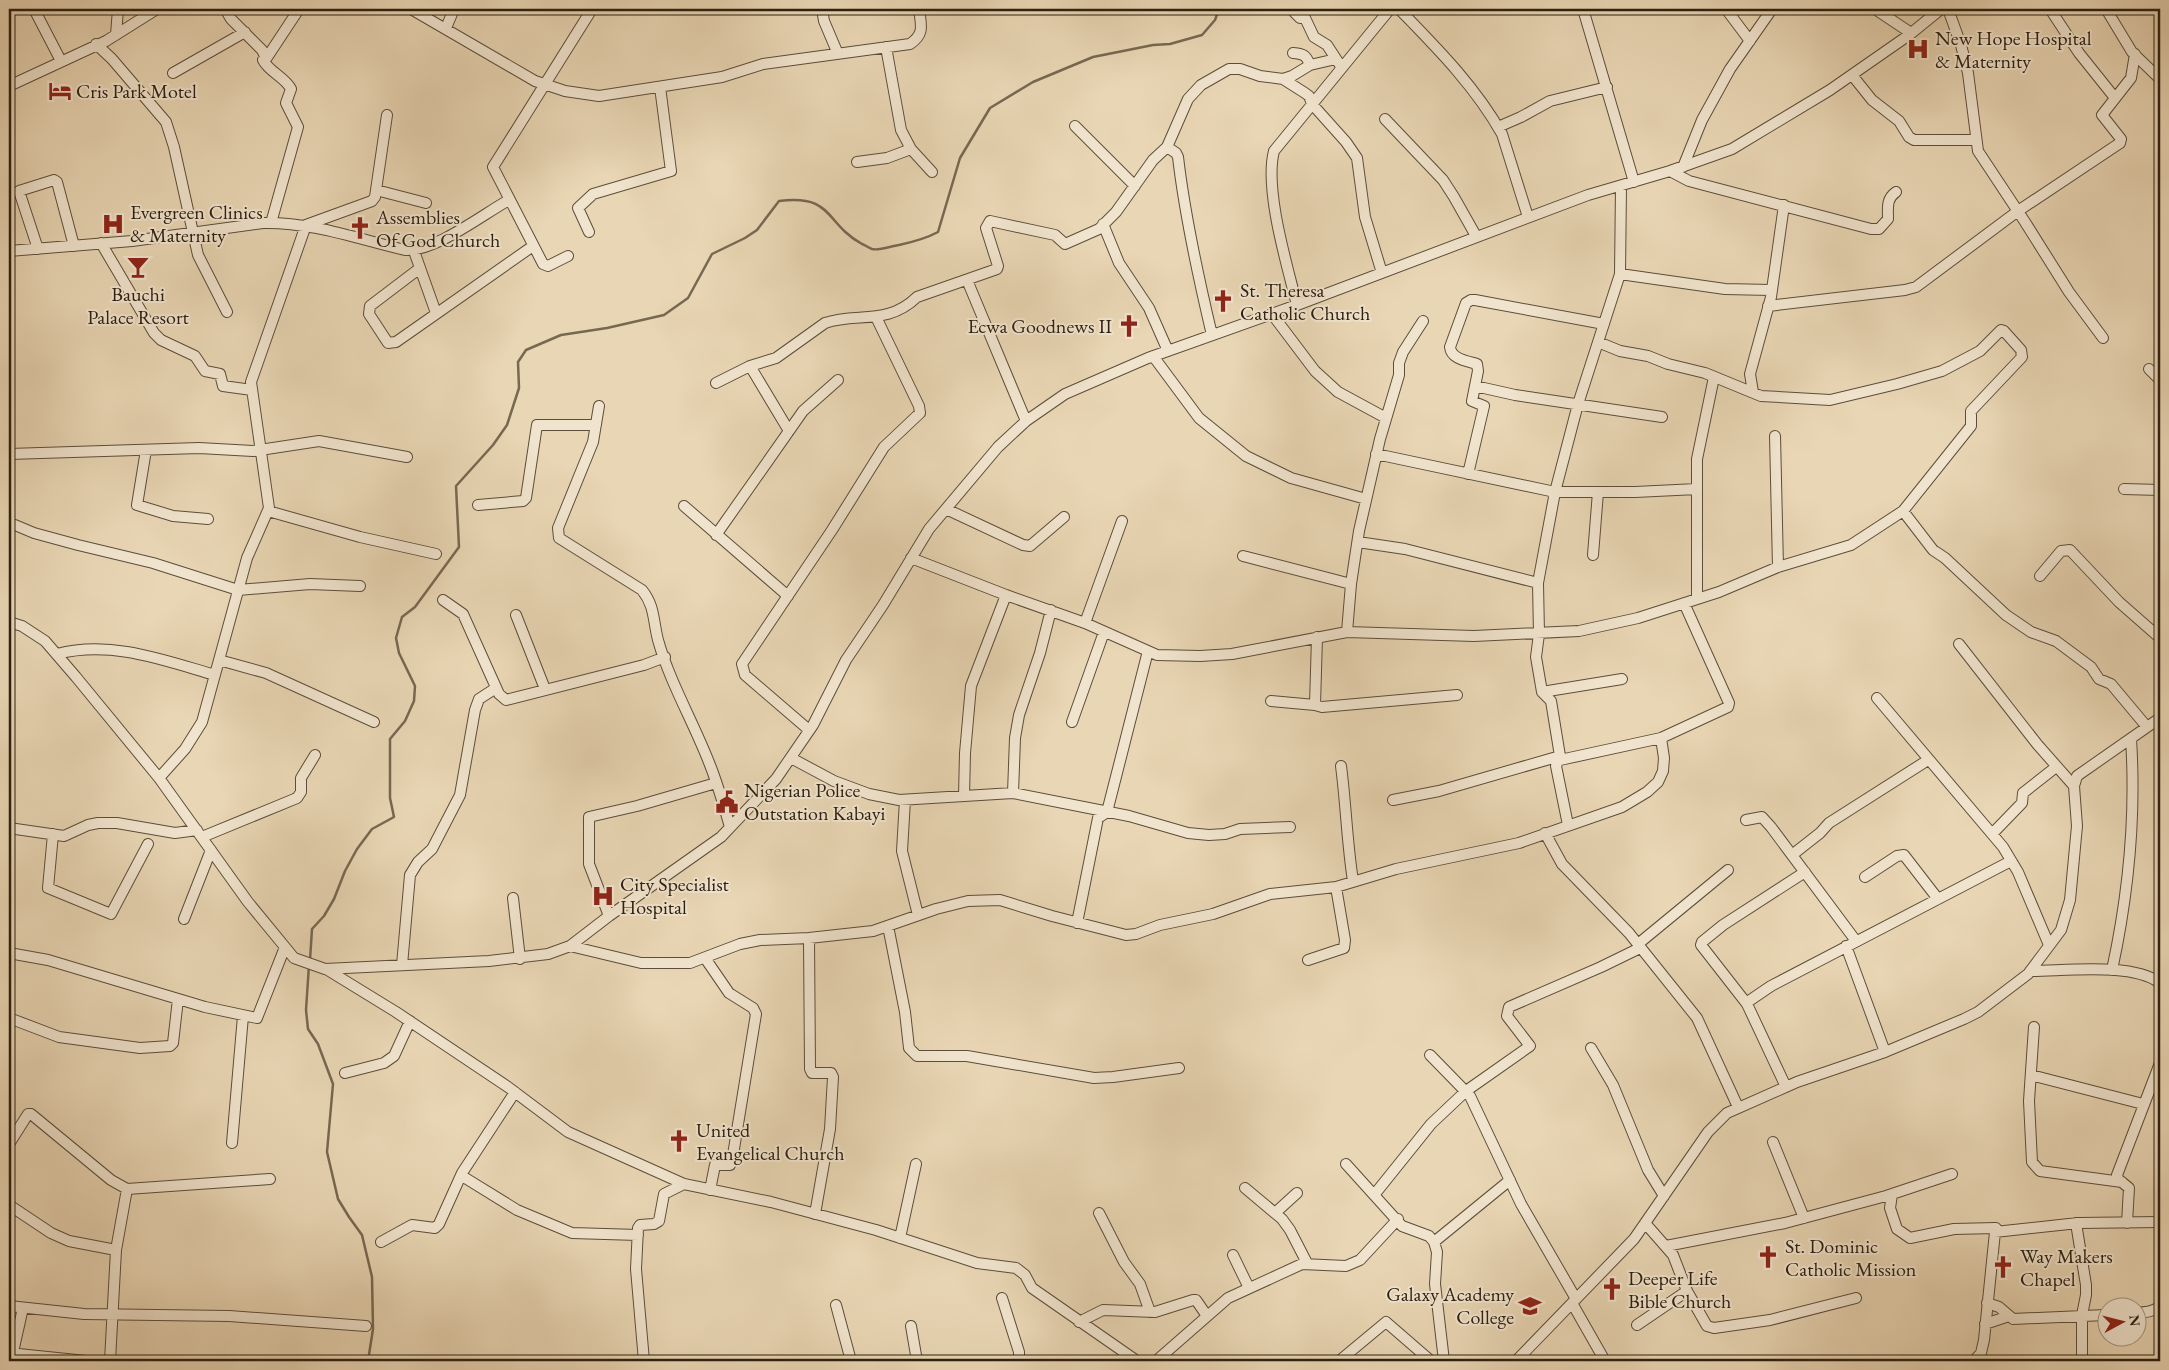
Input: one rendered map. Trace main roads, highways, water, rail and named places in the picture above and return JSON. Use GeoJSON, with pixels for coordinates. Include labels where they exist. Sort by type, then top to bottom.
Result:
{"type":"FeatureCollection","features":[{"type":"Feature","properties":{"kind":"waterway"},"geometry":{"type":"LineString","coordinates":[[310,960],[312,929],[324,916],[334,899],[345,871],[357,849],[372,829],[394,817],[390,798],[390,739],[405,721],[414,701],[415,686],[399,653],[396,638],[402,617],[415,607],[459,547],[456,486],[493,445],[507,425],[519,388],[518,362],[526,350],[561,335],[607,328],[664,315],[688,298],[712,254],[757,230],[779,201],[797,200],[819,206],[850,236],[872,249],[882,249],[909,243],[938,232],[960,158],[990,108],[1033,82],[1093,57],[1153,45],[1170,44],[1202,35],[1215,20],[1219,9]]}},
{"type":"Feature","properties":{"kind":"waterway"},"geometry":{"type":"LineString","coordinates":[[309,965],[306,1010],[308,1029],[318,1044],[333,1084],[327,1152],[338,1199],[362,1235],[372,1277],[373,1329],[368,1361]]}},
{"type":"Feature","properties":{"kind":"place","name":"New Hope Hospital & Maternity"},"geometry":{"type":"Point","coordinates":[1918,49]}},
{"type":"Feature","properties":{"kind":"place","name":"Cris Park Motel"},"geometry":{"type":"Point","coordinates":[60,91]}},
{"type":"Feature","properties":{"kind":"place","name":"Evergreen Clinics & Maternity"},"geometry":{"type":"Point","coordinates":[113,224]}},
{"type":"Feature","properties":{"kind":"place","name":"Assemblies Of God Church"},"geometry":{"type":"Point","coordinates":[360,228]}},
{"type":"Feature","properties":{"kind":"place","name":"Bauchi Palace Resort"},"geometry":{"type":"Point","coordinates":[138,267]}},
{"type":"Feature","properties":{"kind":"place","name":"St. Theresa Catholic Church"},"geometry":{"type":"Point","coordinates":[1223,301]}},
{"type":"Feature","properties":{"kind":"place","name":"Ecwa Goodnews II"},"geometry":{"type":"Point","coordinates":[1129,326]}},
{"type":"Feature","properties":{"kind":"place","name":"Nigerian Police Outstation Kabayi"},"geometry":{"type":"Point","coordinates":[727,802]}},
{"type":"Feature","properties":{"kind":"place","name":"City Specialist Hospital"},"geometry":{"type":"Point","coordinates":[603,896]}},
{"type":"Feature","properties":{"kind":"place","name":"United Evangelical Church"},"geometry":{"type":"Point","coordinates":[679,1141]}},
{"type":"Feature","properties":{"kind":"place","name":"St. Dominic Catholic Mission"},"geometry":{"type":"Point","coordinates":[1768,1257]}},
{"type":"Feature","properties":{"kind":"place","name":"Way Makers Chapel"},"geometry":{"type":"Point","coordinates":[2003,1267]}},
{"type":"Feature","properties":{"kind":"place","name":"Deeper Life Bible Church"},"geometry":{"type":"Point","coordinates":[1612,1289]}},
{"type":"Feature","properties":{"kind":"place","name":"Galaxy Academy College"},"geometry":{"type":"Point","coordinates":[1530,1306]}}]}
